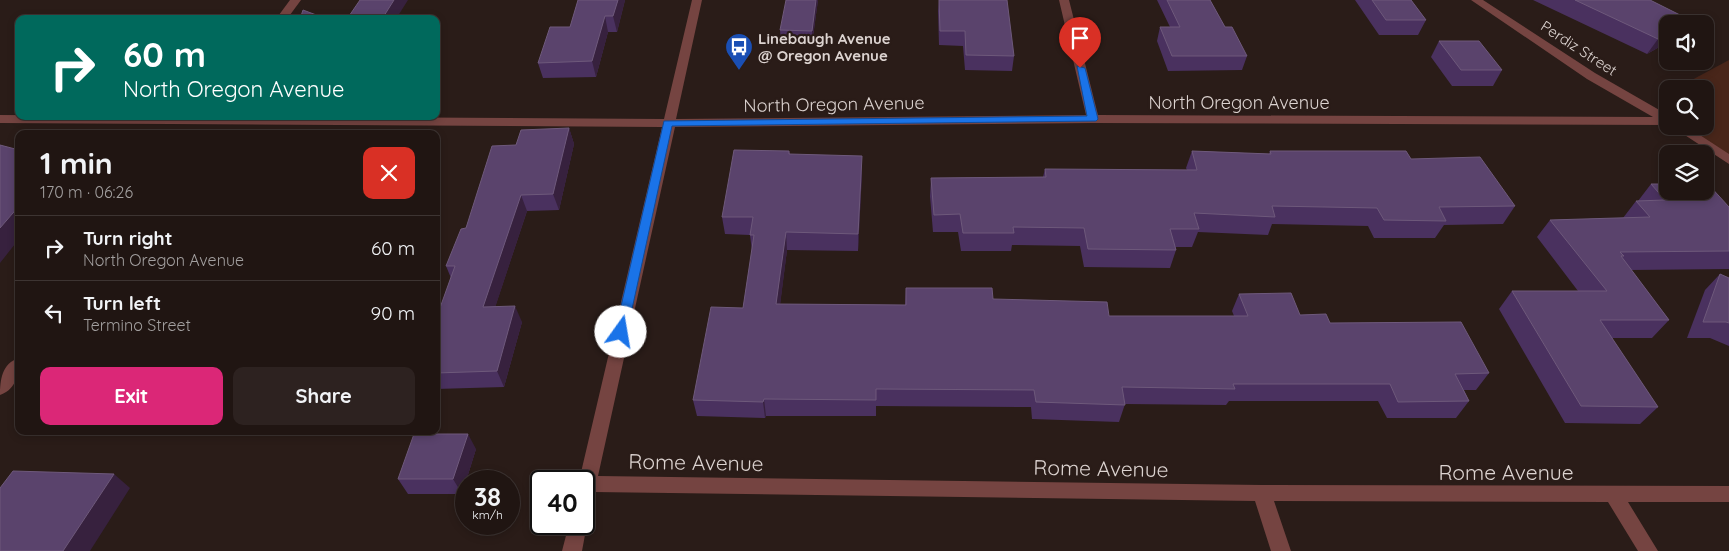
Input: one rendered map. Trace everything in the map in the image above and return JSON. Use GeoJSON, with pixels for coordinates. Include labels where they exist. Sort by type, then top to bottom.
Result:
{"type":"FeatureCollection","features":[{"type":"Feature","properties":{"kind":"street"},"geometry":{"type":"LineString","coordinates":[[284,15],[296,0]]}},
{"type":"Feature","properties":{"kind":"street"},"geometry":{"type":"LineString","coordinates":[[590,470],[697,0]]}},
{"type":"Feature","properties":{"kind":"street"},"geometry":{"type":"LineString","coordinates":[[1064,0],[1093,119]]}},
{"type":"Feature","properties":{"kind":"street","name":"Perdiz Street"},"geometry":{"type":"LineString","coordinates":[[1476,0],[1591,76],[1659,116]]}},
{"type":"Feature","properties":{"kind":"street","name":"North Oregon Avenue"},"geometry":{"type":"LineString","coordinates":[[0,119],[15,119]]}},
{"type":"Feature","properties":{"kind":"street","name":"North Oregon Avenue"},"geometry":{"type":"LineString","coordinates":[[390,120],[668,123],[1093,119],[1659,121]]}},
{"type":"Feature","properties":{"kind":"street"},"geometry":{"type":"LineString","coordinates":[[1691,135],[1729,160]]}},
{"type":"Feature","properties":{"kind":"street"},"geometry":{"type":"LineString","coordinates":[[0,388],[15,369]]}},
{"type":"Feature","properties":{"kind":"street","name":"Rome Avenue"},"geometry":{"type":"LineString","coordinates":[[595,491],[1729,494]]}},
{"type":"Feature","properties":{"kind":"street"},"geometry":{"type":"LineString","coordinates":[[1262,493],[1281,551]]}},
{"type":"Feature","properties":{"kind":"street"},"geometry":{"type":"LineString","coordinates":[[1614,495],[1648,551]]}},
{"type":"Feature","properties":{"kind":"street"},"geometry":{"type":"LineString","coordinates":[[572,551],[576,535]]}},
{"type":"Feature","properties":{"kind":"shaded area"},"geometry":{"type":"Polygon","coordinates":[[[1729,60],[1729,156],[1714,147],[1714,145],[1710,145],[1693,135],[1714,135],[1714,80],[1692,80],[1714,70],[1714,68],[1729,60]]]}},
{"type":"Feature","properties":{"kind":"building"},"geometry":{"type":"Polygon","coordinates":[[[360,0],[394,0],[385,15],[350,15],[360,0]]]}},
{"type":"Feature","properties":{"kind":"building"},"geometry":{"type":"Polygon","coordinates":[[[578,0],[618,0],[613,16],[605,16],[592,61],[538,63],[550,27],[570,27],[578,0]]]}},
{"type":"Feature","properties":{"kind":"building"},"geometry":{"type":"Polygon","coordinates":[[[786,0],[816,0],[812,31],[780,30],[786,0]]]}},
{"type":"Feature","properties":{"kind":"building"},"geometry":{"type":"Polygon","coordinates":[[[939,0],[1007,0],[1014,56],[966,55],[965,31],[940,31],[939,0]]]}},
{"type":"Feature","properties":{"kind":"building"},"geometry":{"type":"Polygon","coordinates":[[[1167,0],[1210,0],[1225,27],[1232,27],[1247,56],[1172,56],[1160,27],[1180,27],[1167,0]]]}},
{"type":"Feature","properties":{"kind":"building"},"geometry":{"type":"Polygon","coordinates":[[[1372,0],[1411,0],[1426,20],[1386,20],[1372,0]]]}},
{"type":"Feature","properties":{"kind":"building"},"geometry":{"type":"Polygon","coordinates":[[[1575,0],[1650,0],[1680,15],[1659,15],[1658,39],[1575,0]]]}},
{"type":"Feature","properties":{"kind":"building"},"geometry":{"type":"Polygon","coordinates":[[[303,10],[316,15],[301,15],[303,10]]]}},
{"type":"Feature","properties":{"kind":"building"},"geometry":{"type":"Polygon","coordinates":[[[1439,41],[1479,41],[1502,70],[1461,70],[1439,41]]]}},
{"type":"Feature","properties":{"kind":"building"},"geometry":{"type":"Polygon","coordinates":[[[569,128],[553,194],[521,195],[483,307],[515,306],[497,371],[440,373],[440,308],[455,266],[446,266],[461,229],[466,228],[492,146],[516,145],[521,130],[569,128]]]}},
{"type":"Feature","properties":{"kind":"building"},"geometry":{"type":"Polygon","coordinates":[[[0,145],[15,149],[15,211],[0,228],[0,145]]]}},
{"type":"Feature","properties":{"kind":"building"},"geometry":{"type":"Polygon","coordinates":[[[734,150],[789,151],[789,154],[862,156],[858,234],[786,232],[776,304],[906,305],[906,288],[992,288],[993,299],[1107,302],[1109,316],[1248,316],[1239,294],[1291,293],[1300,315],[1326,314],[1330,323],[1461,322],[1489,373],[1455,374],[1469,401],[1398,402],[1390,384],[1233,384],[1235,389],[1122,387],[1125,405],[1036,402],[1034,390],[876,389],[876,400],[764,399],[763,402],[693,400],[711,307],[743,308],[754,235],[750,235],[753,217],[722,217],[734,150]]]}},
{"type":"Feature","properties":{"kind":"building"},"geometry":{"type":"Polygon","coordinates":[[[1192,151],[1271,154],[1270,151],[1406,151],[1411,159],[1480,157],[1515,206],[1439,207],[1446,221],[1384,220],[1377,208],[1272,206],[1275,217],[1194,213],[1199,229],[1170,229],[1176,250],[1088,249],[1084,228],[1013,227],[1014,233],[963,233],[960,214],[934,215],[931,178],[1046,177],[1045,169],[1197,170],[1192,151]]]}},
{"type":"Feature","properties":{"kind":"building"},"geometry":{"type":"Polygon","coordinates":[[[1651,184],[1659,184],[1659,193],[1651,184]]]}},
{"type":"Feature","properties":{"kind":"building"},"geometry":{"type":"Polygon","coordinates":[[[1714,191],[1729,207],[1729,251],[1620,252],[1624,256],[1621,256],[1669,320],[1600,320],[1658,407],[1581,406],[1512,291],[1607,291],[1550,220],[1650,217],[1636,201],[1714,200],[1714,191]]]}},
{"type":"Feature","properties":{"kind":"building"},"geometry":{"type":"Polygon","coordinates":[[[1720,274],[1729,278],[1729,323],[1703,322],[1720,274]]]}},
{"type":"Feature","properties":{"kind":"building"},"geometry":{"type":"Polygon","coordinates":[[[468,434],[453,479],[398,479],[414,435],[468,434]]]}},
{"type":"Feature","properties":{"kind":"building"},"geometry":{"type":"Polygon","coordinates":[[[13,471],[114,474],[63,551],[0,551],[0,488],[13,471]]]}},
{"type":"Feature","properties":{"kind":"place","name":"Linebaugh Avenue @ Oregon Avenue"},"geometry":{"type":"Point","coordinates":[739,71]}},
{"type":"Feature","properties":{"kind":"route"},"geometry":{"type":"LineString","coordinates":[[621,332],[668,123],[1093,119],[1080,68]]}}]}
